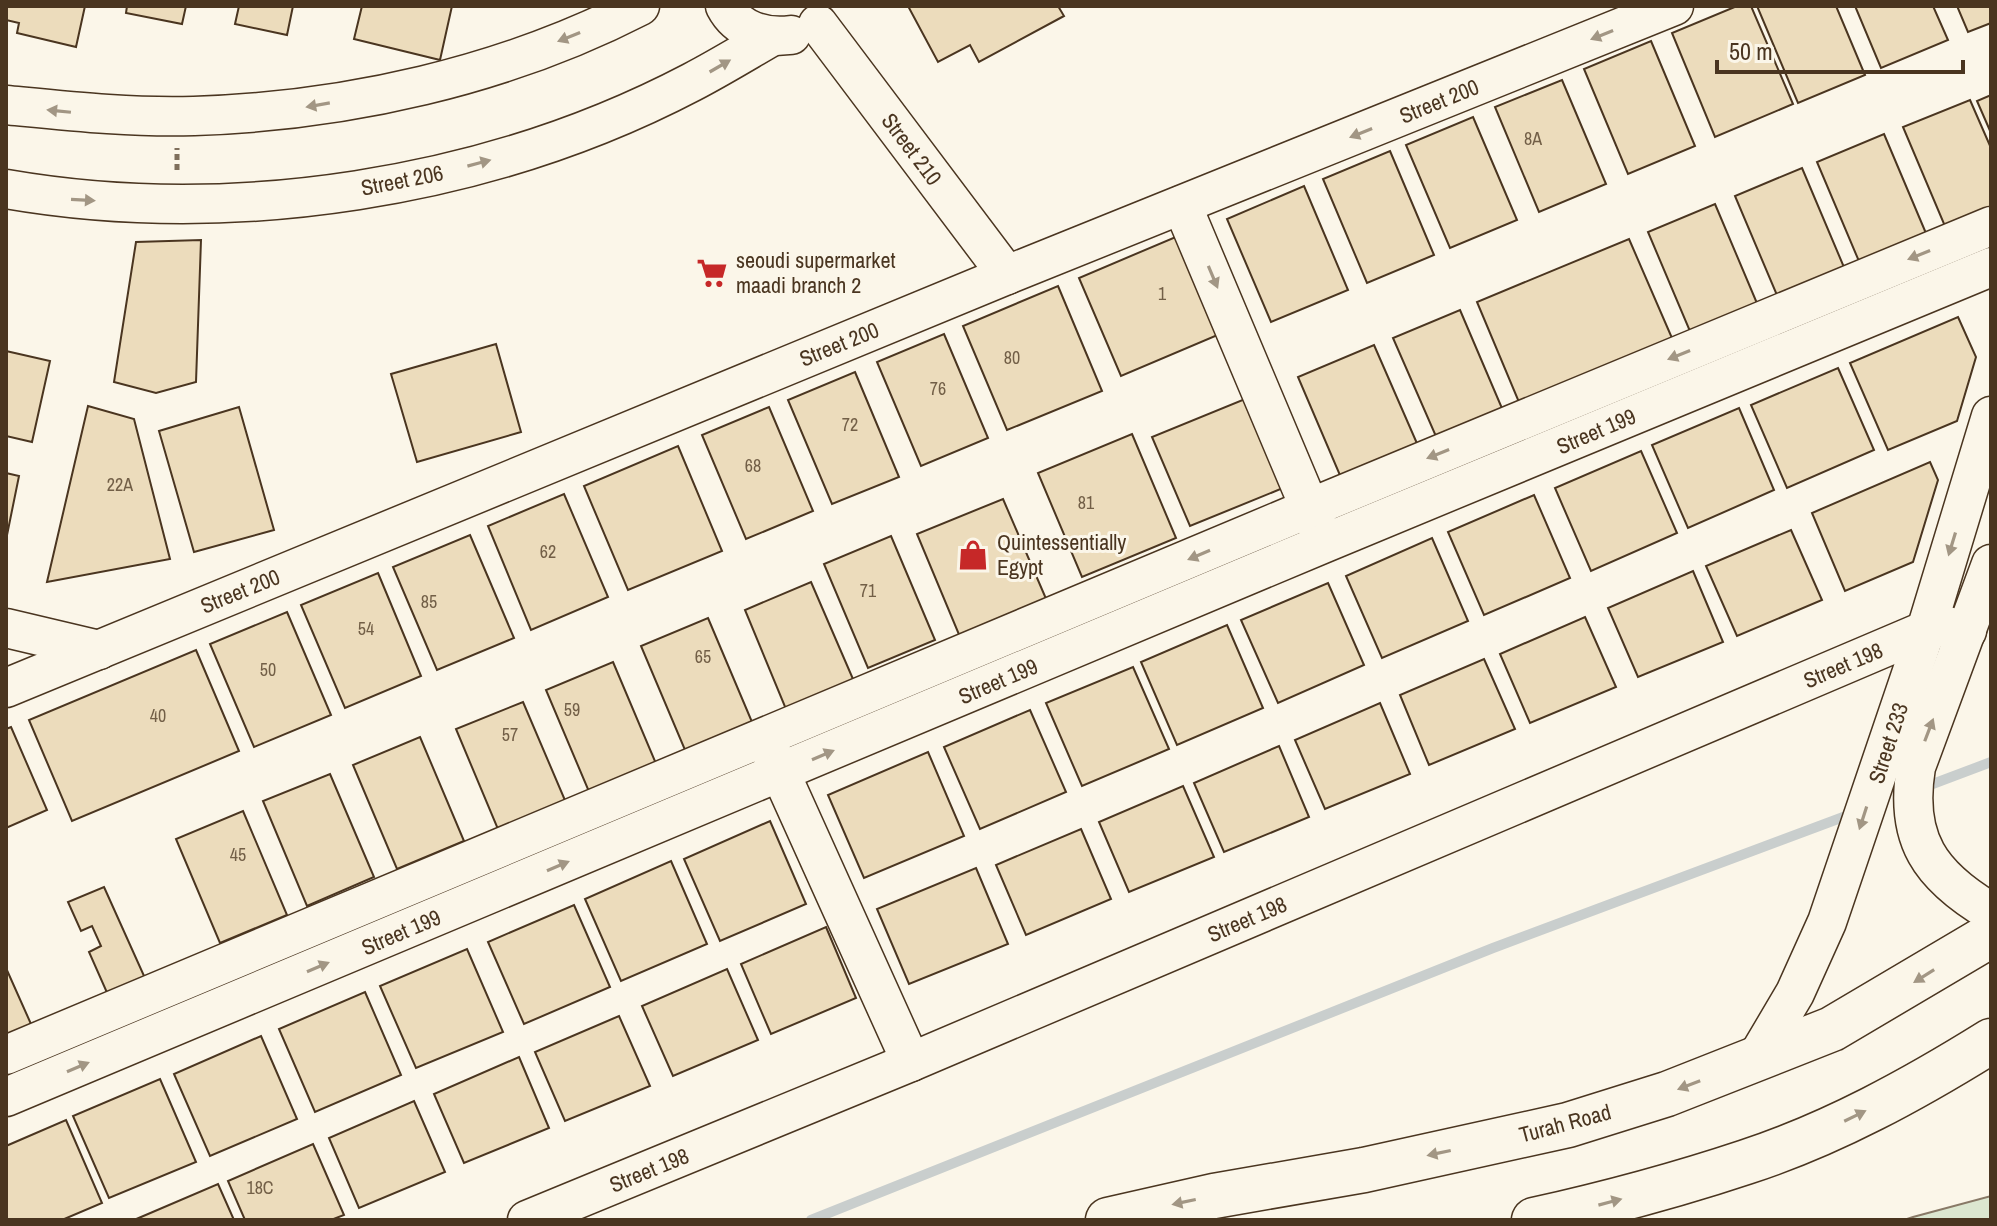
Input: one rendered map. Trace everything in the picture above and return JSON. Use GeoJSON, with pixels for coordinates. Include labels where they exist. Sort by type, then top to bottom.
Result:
{"type":"FeatureCollection","features":[{"type":"Feature","properties":{"kind":"main road","name":"Turah Road"},"geometry":{"type":"LineString","coordinates":[[1108,1220],[1214,1196],[1364,1170],[1568,1125],[1667,1094],[1832,1029],[1991,935]]}},
{"type":"Feature","properties":{"kind":"main road"},"geometry":{"type":"LineString","coordinates":[[1534,1220],[1606,1204],[1762,1156],[1820,1133],[1899,1095],[1991,1041]]}},
{"type":"Feature","properties":{"kind":"street"},"geometry":{"type":"LineString","coordinates":[[6,105],[83,113],[178,115],[302,108],[410,89],[516,59],[640,6]]}},
{"type":"Feature","properties":{"kind":"street"},"geometry":{"type":"LineString","coordinates":[[725,6],[748,30],[771,37]]}},
{"type":"Feature","properties":{"kind":"street","name":"Street 200"},"geometry":{"type":"LineString","coordinates":[[6,688],[1007,275],[1674,6]]}},
{"type":"Feature","properties":{"kind":"street","name":"Street 206"},"geometry":{"type":"LineString","coordinates":[[6,189],[65,199],[176,204],[249,202],[341,192],[431,176],[520,152],[607,121],[691,83],[771,37],[796,35],[825,15]]}},
{"type":"Feature","properties":{"kind":"street","name":"Street 210"},"geometry":{"type":"LineString","coordinates":[[825,15],[1007,275]]}},
{"type":"Feature","properties":{"kind":"street"},"geometry":{"type":"LineString","coordinates":[[1182,205],[1325,543]]}},
{"type":"Feature","properties":{"kind":"street","name":"Street 199"},"geometry":{"type":"LineString","coordinates":[[6,1055],[1991,226]]}},
{"type":"Feature","properties":{"kind":"street","name":"Street 199"},"geometry":{"type":"LineString","coordinates":[[6,1097],[1991,267]]}},
{"type":"Feature","properties":{"kind":"street","name":"Street 233"},"geometry":{"type":"LineString","coordinates":[[1756,1059],[1795,993],[1827,922],[1926,630],[1981,485],[1991,416]]}},
{"type":"Feature","properties":{"kind":"street","name":"Street 233"},"geometry":{"type":"LineString","coordinates":[[1991,564],[1916,767],[1911,792],[1913,818],[1920,843],[1932,866],[1991,912]]}},
{"type":"Feature","properties":{"kind":"street","name":"Street 198"},"geometry":{"type":"LineString","coordinates":[[527,1220],[911,1062],[1926,630],[1947,626],[1967,631]]}},
{"type":"Feature","properties":{"kind":"street"},"geometry":{"type":"LineString","coordinates":[[6,628],[99,650]]}},
{"type":"Feature","properties":{"kind":"street"},"geometry":{"type":"LineString","coordinates":[[765,738],[911,1062]]}},
{"type":"Feature","properties":{"kind":"path"},"geometry":{"type":"LineString","coordinates":[[176,204],[178,115]]}},
{"type":"Feature","properties":{"kind":"green space"},"geometry":{"type":"Polygon","coordinates":[[[1991,1196],[1991,1220],[1904,1220],[1913,1217],[1991,1196]]]}},
{"type":"Feature","properties":{"kind":"building"},"geometry":{"type":"Polygon","coordinates":[[[6,6],[85,6],[76,47],[17,33],[19,23],[6,20],[6,6]]]}},
{"type":"Feature","properties":{"kind":"building"},"geometry":{"type":"Polygon","coordinates":[[[127,6],[186,6],[182,24],[126,13],[127,6]]]}},
{"type":"Feature","properties":{"kind":"building"},"geometry":{"type":"Polygon","coordinates":[[[239,6],[293,6],[287,35],[235,24],[239,6]]]}},
{"type":"Feature","properties":{"kind":"building"},"geometry":{"type":"Polygon","coordinates":[[[362,6],[452,6],[440,60],[354,39],[362,6]]]}},
{"type":"Feature","properties":{"kind":"building"},"geometry":{"type":"Polygon","coordinates":[[[908,6],[1058,6],[1064,16],[979,62],[970,45],[938,62],[908,6]]]}},
{"type":"Feature","properties":{"kind":"building"},"geometry":{"type":"Polygon","coordinates":[[[1737,6],[1751,6],[1793,104],[1715,137],[1672,33],[1737,6]]]}},
{"type":"Feature","properties":{"kind":"building"},"geometry":{"type":"Polygon","coordinates":[[[1757,6],[1836,6],[1865,75],[1798,103],[1757,6]]]}},
{"type":"Feature","properties":{"kind":"building"},"geometry":{"type":"Polygon","coordinates":[[[1855,6],[1933,6],[1948,40],[1881,68],[1855,6]]]}},
{"type":"Feature","properties":{"kind":"building"},"geometry":{"type":"Polygon","coordinates":[[[1957,6],[1991,6],[1991,23],[1968,32],[1957,6]]]}},
{"type":"Feature","properties":{"kind":"building"},"geometry":{"type":"Polygon","coordinates":[[[1651,41],[1695,146],[1628,174],[1584,69],[1651,41]]]}},
{"type":"Feature","properties":{"kind":"building"},"geometry":{"type":"Polygon","coordinates":[[[1562,80],[1606,184],[1539,212],[1495,107],[1562,80]]]}},
{"type":"Feature","properties":{"kind":"building"},"geometry":{"type":"Polygon","coordinates":[[[1991,95],[1991,133],[1977,101],[1991,95]]]}},
{"type":"Feature","properties":{"kind":"building"},"geometry":{"type":"Polygon","coordinates":[[[1970,100],[1991,148],[1991,213],[1947,231],[1903,127],[1970,100]]]}},
{"type":"Feature","properties":{"kind":"building"},"geometry":{"type":"Polygon","coordinates":[[[1473,117],[1517,220],[1450,248],[1406,145],[1473,117]]]}},
{"type":"Feature","properties":{"kind":"building"},"geometry":{"type":"Polygon","coordinates":[[[1884,134],[1928,238],[1861,266],[1817,162],[1884,134]]]}},
{"type":"Feature","properties":{"kind":"building"},"geometry":{"type":"Polygon","coordinates":[[[1390,151],[1434,255],[1367,283],[1323,179],[1390,151]]]}},
{"type":"Feature","properties":{"kind":"building"},"geometry":{"type":"Polygon","coordinates":[[[1802,168],[1846,272],[1779,300],[1735,196],[1802,168]]]}},
{"type":"Feature","properties":{"kind":"building"},"geometry":{"type":"Polygon","coordinates":[[[1304,186],[1348,290],[1271,322],[1227,219],[1304,186]]]}},
{"type":"Feature","properties":{"kind":"building"},"geometry":{"type":"Polygon","coordinates":[[[1715,204],[1759,308],[1692,336],[1648,232],[1715,204]]]}},
{"type":"Feature","properties":{"kind":"building"},"geometry":{"type":"Polygon","coordinates":[[[1178,236],[1220,334],[1121,376],[1079,278],[1178,236]]]}},
{"type":"Feature","properties":{"kind":"building"},"geometry":{"type":"Polygon","coordinates":[[[1629,239],[1675,345],[1521,407],[1477,302],[1629,239]]]}},
{"type":"Feature","properties":{"kind":"building"},"geometry":{"type":"Polygon","coordinates":[[[201,240],[196,382],[156,393],[114,382],[136,242],[201,240]]]}},
{"type":"Feature","properties":{"kind":"building"},"geometry":{"type":"Polygon","coordinates":[[[1058,286],[1102,391],[1007,430],[963,326],[1058,286]]]}},
{"type":"Feature","properties":{"kind":"building"},"geometry":{"type":"Polygon","coordinates":[[[1460,310],[1504,413],[1438,441],[1393,338],[1460,310]]]}},
{"type":"Feature","properties":{"kind":"building"},"geometry":{"type":"Polygon","coordinates":[[[1958,317],[1976,357],[1957,421],[1888,450],[1850,363],[1958,317]]]}},
{"type":"Feature","properties":{"kind":"building"},"geometry":{"type":"Polygon","coordinates":[[[944,334],[988,438],[921,466],[877,362],[944,334]]]}},
{"type":"Feature","properties":{"kind":"building"},"geometry":{"type":"Polygon","coordinates":[[[496,344],[521,432],[417,462],[391,374],[496,344]]]}},
{"type":"Feature","properties":{"kind":"building"},"geometry":{"type":"Polygon","coordinates":[[[1374,345],[1419,448],[1342,480],[1298,377],[1374,345]]]}},
{"type":"Feature","properties":{"kind":"building"},"geometry":{"type":"Polygon","coordinates":[[[6,351],[50,361],[32,442],[6,436],[6,351]]]}},
{"type":"Feature","properties":{"kind":"building"},"geometry":{"type":"Polygon","coordinates":[[[1838,368],[1874,450],[1787,488],[1751,405],[1838,368]]]}},
{"type":"Feature","properties":{"kind":"building"},"geometry":{"type":"Polygon","coordinates":[[[855,372],[899,477],[832,504],[788,400],[855,372]]]}},
{"type":"Feature","properties":{"kind":"building"},"geometry":{"type":"Polygon","coordinates":[[[1245,399],[1283,488],[1190,526],[1152,437],[1245,399]]]}},
{"type":"Feature","properties":{"kind":"building"},"geometry":{"type":"Polygon","coordinates":[[[88,406],[134,419],[170,559],[47,582],[88,406]]]}},
{"type":"Feature","properties":{"kind":"building"},"geometry":{"type":"Polygon","coordinates":[[[239,407],[274,530],[194,552],[159,431],[239,407]]]}},
{"type":"Feature","properties":{"kind":"building"},"geometry":{"type":"Polygon","coordinates":[[[769,407],[813,511],[746,539],[702,435],[769,407]]]}},
{"type":"Feature","properties":{"kind":"building"},"geometry":{"type":"Polygon","coordinates":[[[1739,408],[1774,490],[1688,528],[1652,445],[1739,408]]]}},
{"type":"Feature","properties":{"kind":"building"},"geometry":{"type":"Polygon","coordinates":[[[1132,434],[1176,538],[1082,577],[1038,473],[1132,434]]]}},
{"type":"Feature","properties":{"kind":"building"},"geometry":{"type":"Polygon","coordinates":[[[678,446],[722,551],[628,590],[584,486],[678,446]]]}},
{"type":"Feature","properties":{"kind":"building"},"geometry":{"type":"Polygon","coordinates":[[[1641,451],[1677,533],[1591,571],[1555,488],[1641,451]]]}},
{"type":"Feature","properties":{"kind":"building"},"geometry":{"type":"Polygon","coordinates":[[[1930,462],[1938,480],[1913,562],[1845,591],[1812,513],[1930,462]]]}},
{"type":"Feature","properties":{"kind":"building"},"geometry":{"type":"Polygon","coordinates":[[[6,473],[19,476],[6,540],[6,473]]]}},
{"type":"Feature","properties":{"kind":"building"},"geometry":{"type":"Polygon","coordinates":[[[564,494],[608,597],[531,630],[488,526],[564,494]]]}},
{"type":"Feature","properties":{"kind":"building"},"geometry":{"type":"Polygon","coordinates":[[[1534,495],[1570,578],[1484,615],[1448,532],[1534,495]]]}},
{"type":"Feature","properties":{"kind":"building"},"geometry":{"type":"Polygon","coordinates":[[[1003,499],[1047,601],[960,637],[917,534],[1003,499]]]}},
{"type":"Feature","properties":{"kind":"building"},"geometry":{"type":"Polygon","coordinates":[[[1791,530],[1822,600],[1737,636],[1706,566],[1791,530]]]}},
{"type":"Feature","properties":{"kind":"building"},"geometry":{"type":"Polygon","coordinates":[[[470,535],[514,638],[437,670],[393,567],[470,535]]]}},
{"type":"Feature","properties":{"kind":"building"},"geometry":{"type":"Polygon","coordinates":[[[891,536],[935,640],[868,668],[824,564],[891,536]]]}},
{"type":"Feature","properties":{"kind":"building"},"geometry":{"type":"Polygon","coordinates":[[[1432,538],[1468,621],[1382,658],[1346,576],[1432,538]]]}},
{"type":"Feature","properties":{"kind":"building"},"geometry":{"type":"Polygon","coordinates":[[[1693,571],[1723,642],[1638,677],[1608,608],[1693,571]]]}},
{"type":"Feature","properties":{"kind":"building"},"geometry":{"type":"Polygon","coordinates":[[[378,573],[421,676],[345,708],[301,605],[378,573]]]}},
{"type":"Feature","properties":{"kind":"building"},"geometry":{"type":"Polygon","coordinates":[[[811,582],[856,686],[788,714],[745,610],[811,582]]]}},
{"type":"Feature","properties":{"kind":"building"},"geometry":{"type":"Polygon","coordinates":[[[1328,583],[1364,665],[1278,703],[1241,620],[1328,583]]]}},
{"type":"Feature","properties":{"kind":"building"},"geometry":{"type":"Polygon","coordinates":[[[287,612],[331,715],[254,747],[210,644],[287,612]]]}},
{"type":"Feature","properties":{"kind":"building"},"geometry":{"type":"Polygon","coordinates":[[[1585,617],[1616,687],[1530,723],[1500,654],[1585,617]]]}},
{"type":"Feature","properties":{"kind":"building"},"geometry":{"type":"Polygon","coordinates":[[[708,618],[752,722],[685,750],[641,646],[708,618]]]}},
{"type":"Feature","properties":{"kind":"building"},"geometry":{"type":"Polygon","coordinates":[[[1227,625],[1263,708],[1177,745],[1141,662],[1227,625]]]}},
{"type":"Feature","properties":{"kind":"building"},"geometry":{"type":"Polygon","coordinates":[[[196,650],[239,751],[72,821],[29,720],[196,650]]]}},
{"type":"Feature","properties":{"kind":"building"},"geometry":{"type":"Polygon","coordinates":[[[1484,659],[1515,729],[1429,765],[1400,695],[1484,659]]]}},
{"type":"Feature","properties":{"kind":"building"},"geometry":{"type":"Polygon","coordinates":[[[613,662],[657,766],[590,794],[546,690],[613,662]]]}},
{"type":"Feature","properties":{"kind":"building"},"geometry":{"type":"Polygon","coordinates":[[[1133,667],[1169,749],[1082,786],[1046,703],[1133,667]]]}},
{"type":"Feature","properties":{"kind":"building"},"geometry":{"type":"Polygon","coordinates":[[[523,702],[567,805],[500,834],[456,729],[523,702]]]}},
{"type":"Feature","properties":{"kind":"building"},"geometry":{"type":"Polygon","coordinates":[[[1380,703],[1410,774],[1325,809],[1295,740],[1380,703]]]}},
{"type":"Feature","properties":{"kind":"building"},"geometry":{"type":"Polygon","coordinates":[[[1030,710],[1066,792],[980,829],[944,747],[1030,710]]]}},
{"type":"Feature","properties":{"kind":"building"},"geometry":{"type":"Polygon","coordinates":[[[11,727],[47,810],[6,828],[6,729],[11,727]]]}},
{"type":"Feature","properties":{"kind":"building"},"geometry":{"type":"Polygon","coordinates":[[[420,737],[464,841],[397,869],[353,765],[420,737]]]}},
{"type":"Feature","properties":{"kind":"building"},"geometry":{"type":"Polygon","coordinates":[[[1279,746],[1309,817],[1224,852],[1194,783],[1279,746]]]}},
{"type":"Feature","properties":{"kind":"building"},"geometry":{"type":"Polygon","coordinates":[[[928,752],[964,836],[864,878],[828,795],[928,752]]]}},
{"type":"Feature","properties":{"kind":"building"},"geometry":{"type":"Polygon","coordinates":[[[330,774],[374,877],[307,906],[263,801],[330,774]]]}},
{"type":"Feature","properties":{"kind":"building"},"geometry":{"type":"Polygon","coordinates":[[[1183,786],[1214,857],[1129,892],[1099,822],[1183,786]]]}},
{"type":"Feature","properties":{"kind":"building"},"geometry":{"type":"Polygon","coordinates":[[[243,811],[287,915],[220,943],[176,839],[243,811]]]}},
{"type":"Feature","properties":{"kind":"building"},"geometry":{"type":"Polygon","coordinates":[[[770,821],[806,904],[720,941],[684,859],[770,821]]]}},
{"type":"Feature","properties":{"kind":"building"},"geometry":{"type":"Polygon","coordinates":[[[1081,829],[1111,899],[1026,935],[996,865],[1081,829]]]}},
{"type":"Feature","properties":{"kind":"building"},"geometry":{"type":"Polygon","coordinates":[[[671,861],[707,944],[621,981],[585,899],[671,861]]]}},
{"type":"Feature","properties":{"kind":"building"},"geometry":{"type":"Polygon","coordinates":[[[976,868],[1008,944],[909,984],[877,909],[976,868]]]}},
{"type":"Feature","properties":{"kind":"building"},"geometry":{"type":"Polygon","coordinates":[[[104,887],[149,987],[112,1004],[89,952],[101,946],[92,926],[81,931],[68,902],[104,887]]]}},
{"type":"Feature","properties":{"kind":"building"},"geometry":{"type":"Polygon","coordinates":[[[574,905],[610,987],[524,1024],[488,942],[574,905]]]}},
{"type":"Feature","properties":{"kind":"building"},"geometry":{"type":"Polygon","coordinates":[[[826,927],[856,998],[771,1034],[741,964],[826,927]]]}},
{"type":"Feature","properties":{"kind":"building"},"geometry":{"type":"Polygon","coordinates":[[[467,949],[503,1032],[416,1068],[380,986],[467,949]]]}},
{"type":"Feature","properties":{"kind":"building"},"geometry":{"type":"Polygon","coordinates":[[[6,968],[31,1024],[6,1036],[6,968]]]}},
{"type":"Feature","properties":{"kind":"building"},"geometry":{"type":"Polygon","coordinates":[[[727,969],[758,1040],[673,1076],[642,1006],[727,969]]]}},
{"type":"Feature","properties":{"kind":"building"},"geometry":{"type":"Polygon","coordinates":[[[365,992],[401,1075],[315,1112],[279,1029],[365,992]]]}},
{"type":"Feature","properties":{"kind":"building"},"geometry":{"type":"Polygon","coordinates":[[[619,1016],[650,1086],[565,1121],[535,1052],[619,1016]]]}},
{"type":"Feature","properties":{"kind":"building"},"geometry":{"type":"Polygon","coordinates":[[[261,1036],[297,1119],[210,1156],[174,1074],[261,1036]]]}},
{"type":"Feature","properties":{"kind":"building"},"geometry":{"type":"Polygon","coordinates":[[[519,1057],[549,1128],[464,1163],[434,1094],[519,1057]]]}},
{"type":"Feature","properties":{"kind":"building"},"geometry":{"type":"Polygon","coordinates":[[[160,1079],[196,1162],[109,1198],[73,1116],[160,1079]]]}},
{"type":"Feature","properties":{"kind":"building"},"geometry":{"type":"Polygon","coordinates":[[[414,1101],[445,1172],[359,1208],[329,1138],[414,1101]]]}},
{"type":"Feature","properties":{"kind":"building"},"geometry":{"type":"Polygon","coordinates":[[[66,1120],[102,1203],[62,1220],[7,1220],[6,1146],[66,1120]]]}},
{"type":"Feature","properties":{"kind":"building"},"geometry":{"type":"Polygon","coordinates":[[[313,1144],[344,1215],[331,1220],[245,1220],[228,1181],[313,1144]]]}},
{"type":"Feature","properties":{"kind":"building"},"geometry":{"type":"Polygon","coordinates":[[[218,1184],[234,1220],[134,1220],[218,1184]]]}},
{"type":"Feature","properties":{"kind":"waterway"},"geometry":{"type":"LineString","coordinates":[[1922,788],[1991,762]]}},
{"type":"Feature","properties":{"kind":"waterway"},"geometry":{"type":"LineString","coordinates":[[811,1220],[1493,948],[1854,813]]}},
{"type":"Feature","properties":{"kind":"place","name":"seoudi supermarket maadi branch 2"},"geometry":{"type":"Point","coordinates":[712,273]}},
{"type":"Feature","properties":{"kind":"place","name":"Quintessentially Egypt"},"geometry":{"type":"Point","coordinates":[973,555]}}]}
